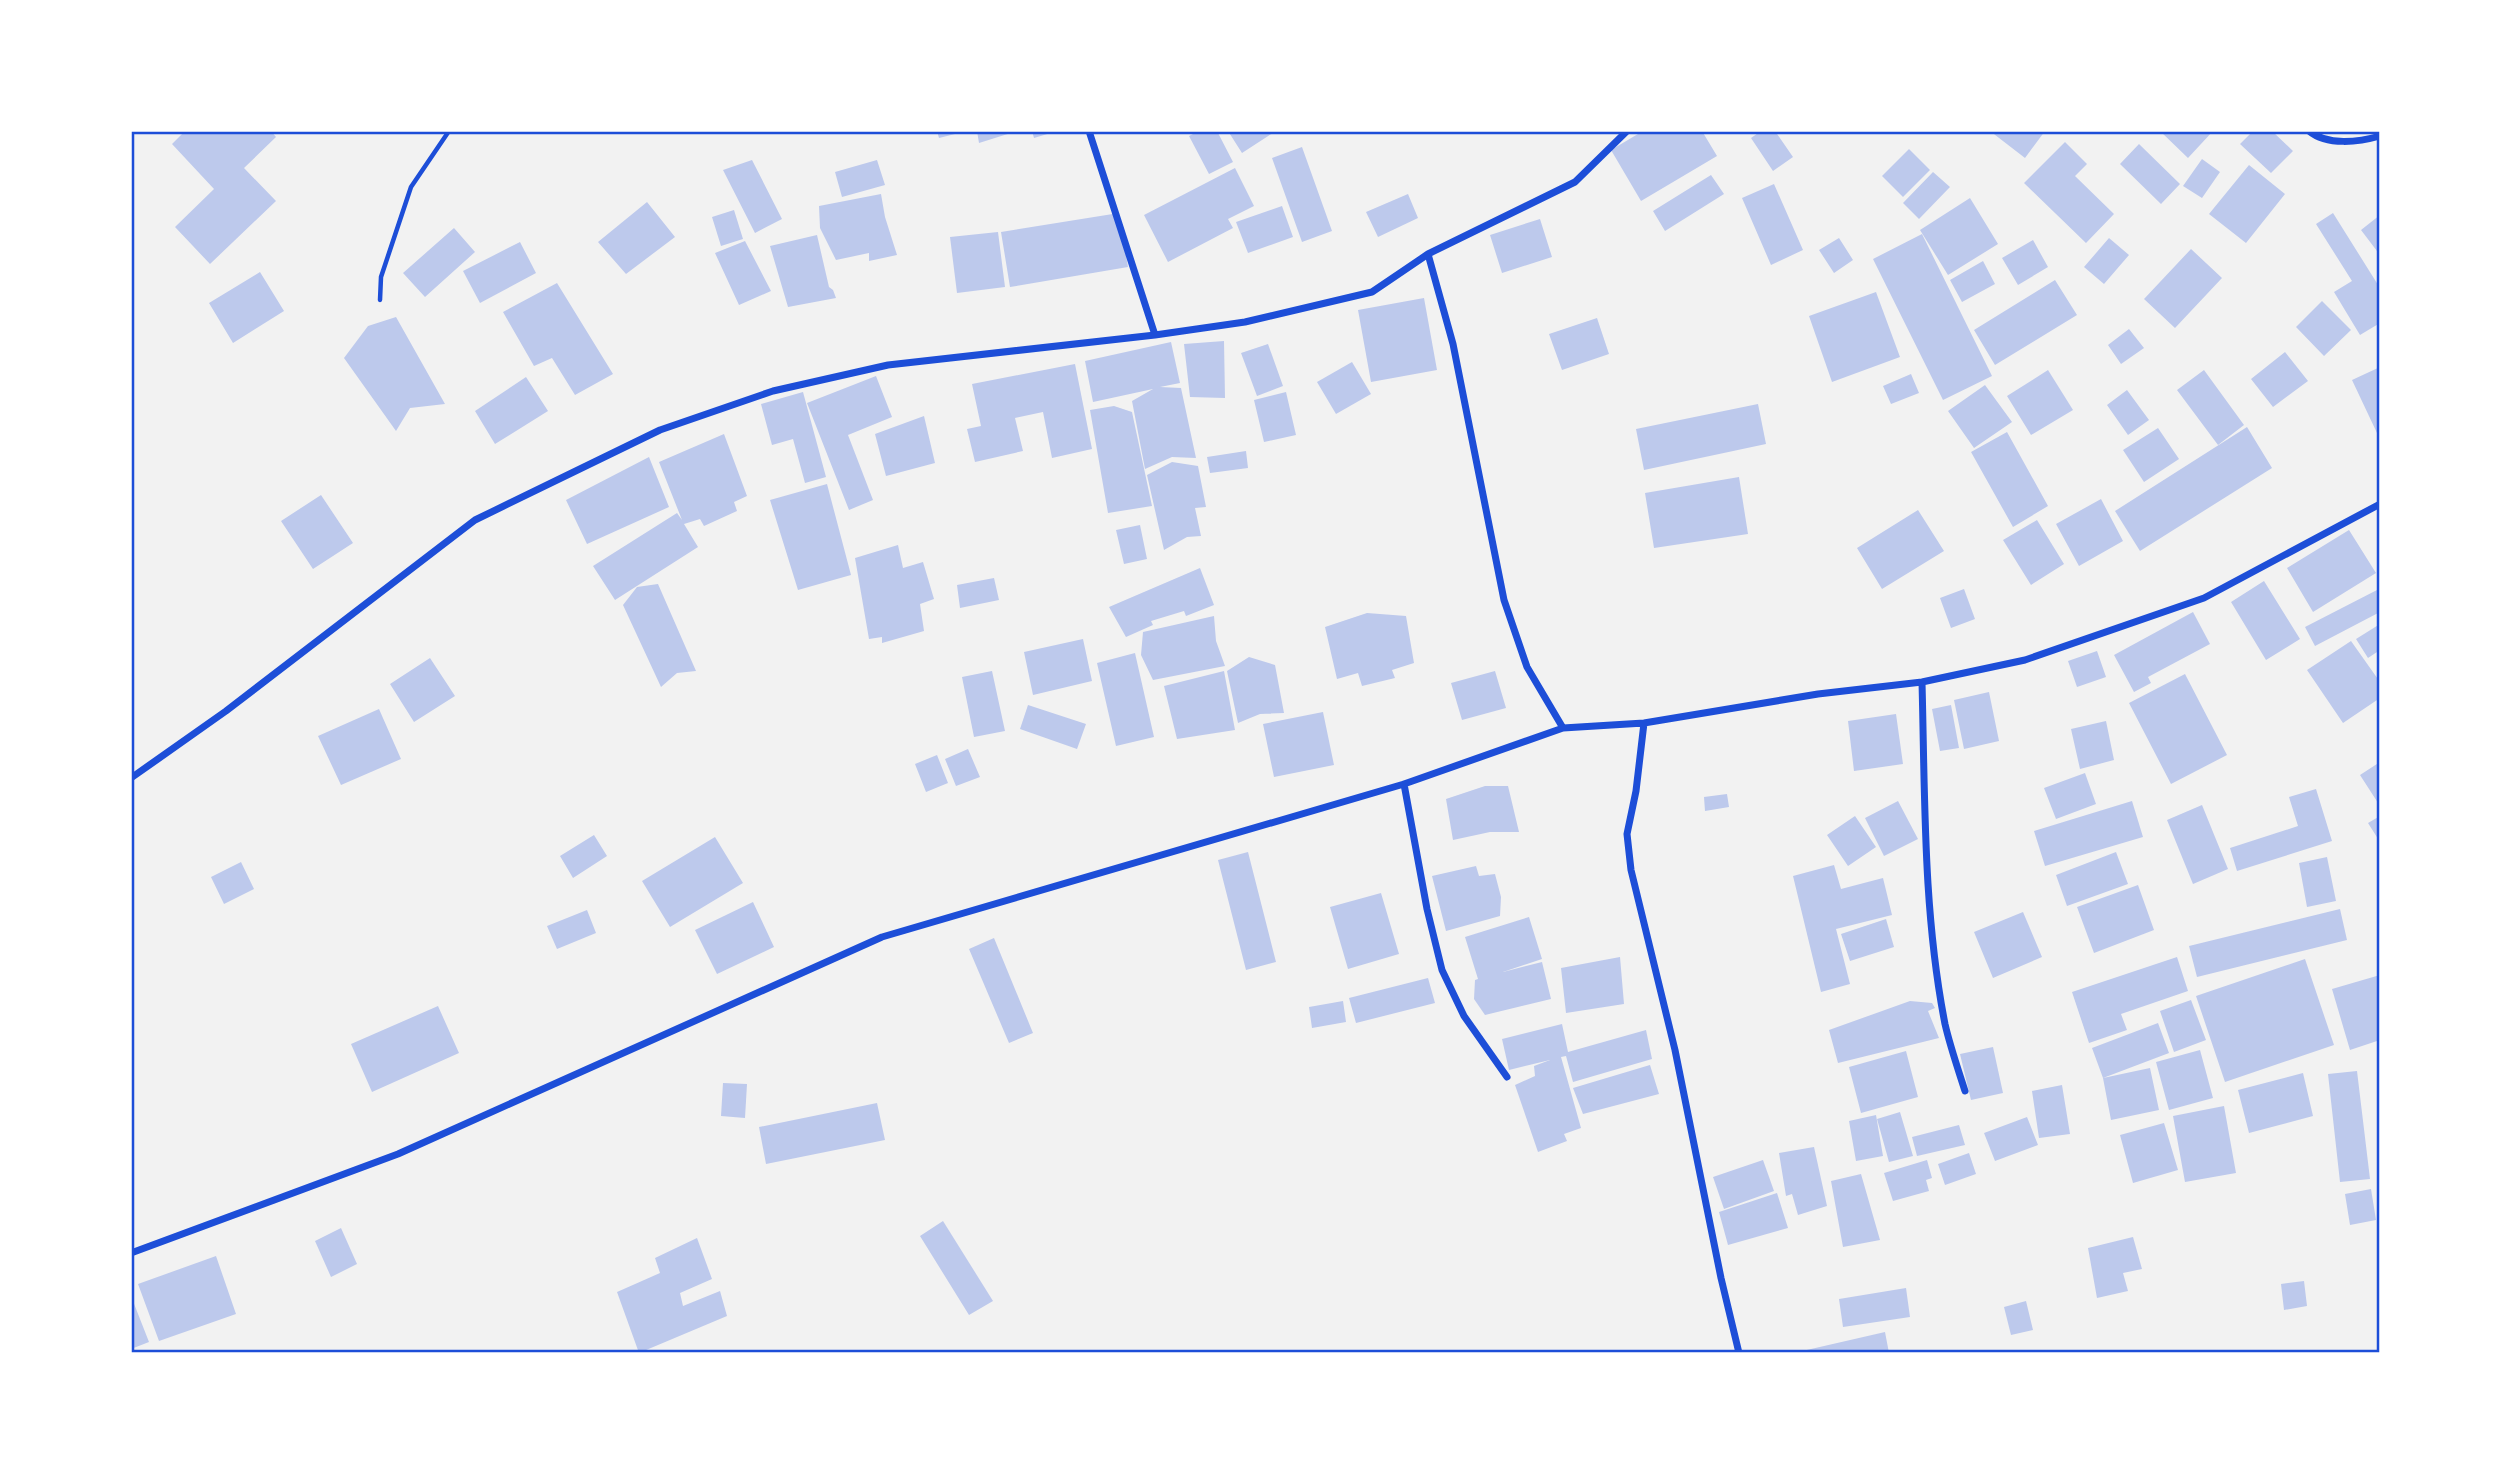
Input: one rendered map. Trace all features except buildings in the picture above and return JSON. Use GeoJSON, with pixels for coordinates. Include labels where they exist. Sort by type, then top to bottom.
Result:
{"type":"FeatureCollection","features":[{"type":"Feature","properties":{"kind":"street"},"geometry":{"type":"LineString","coordinates":[[1089,131],[1155,335]]}},
{"type":"Feature","properties":{"kind":"street"},"geometry":{"type":"LineString","coordinates":[[131,778],[226,711],[475,520],[660,430],[773,391],[888,365],[1155,335],[1245,322],[1372,292],[1428,254],[1575,182],[1627,131]]}},
{"type":"Feature","properties":{"kind":"street"},"geometry":{"type":"LineString","coordinates":[[2309,131],[2316,137],[2359,142],[2380,136]]}},
{"type":"Feature","properties":{"kind":"street"},"geometry":{"type":"LineString","coordinates":[[1428,254],[1453,344],[1504,600],[1527,667],[1563,728]]}},
{"type":"Feature","properties":{"kind":"street"},"geometry":{"type":"LineString","coordinates":[[131,1253],[398,1154],[882,937],[1405,784],[1563,728],[1644,723],[1818,694],[1922,682],[2025,660],[2204,598],[2380,504]]}},
{"type":"Feature","properties":{"kind":"street"},"geometry":{"type":"LineString","coordinates":[[1922,682],[1926,851],[1936,964],[1946,1026],[1965,1091]]}},
{"type":"Feature","properties":{"kind":"street"},"geometry":{"type":"LineString","coordinates":[[1644,723],[1636,791],[1627,834],[1632,870],[1675,1050],[1721,1278],[1739,1353]]}},
{"type":"Feature","properties":{"kind":"street"},"geometry":{"type":"LineString","coordinates":[[1405,784],[1427,909],[1442,970],[1464,1016],[1507,1077]]}},
{"type":"Feature","properties":{"kind":"path"},"geometry":{"type":"LineString","coordinates":[[380,300],[381,277],[411,187],[449,131]]}}]}
